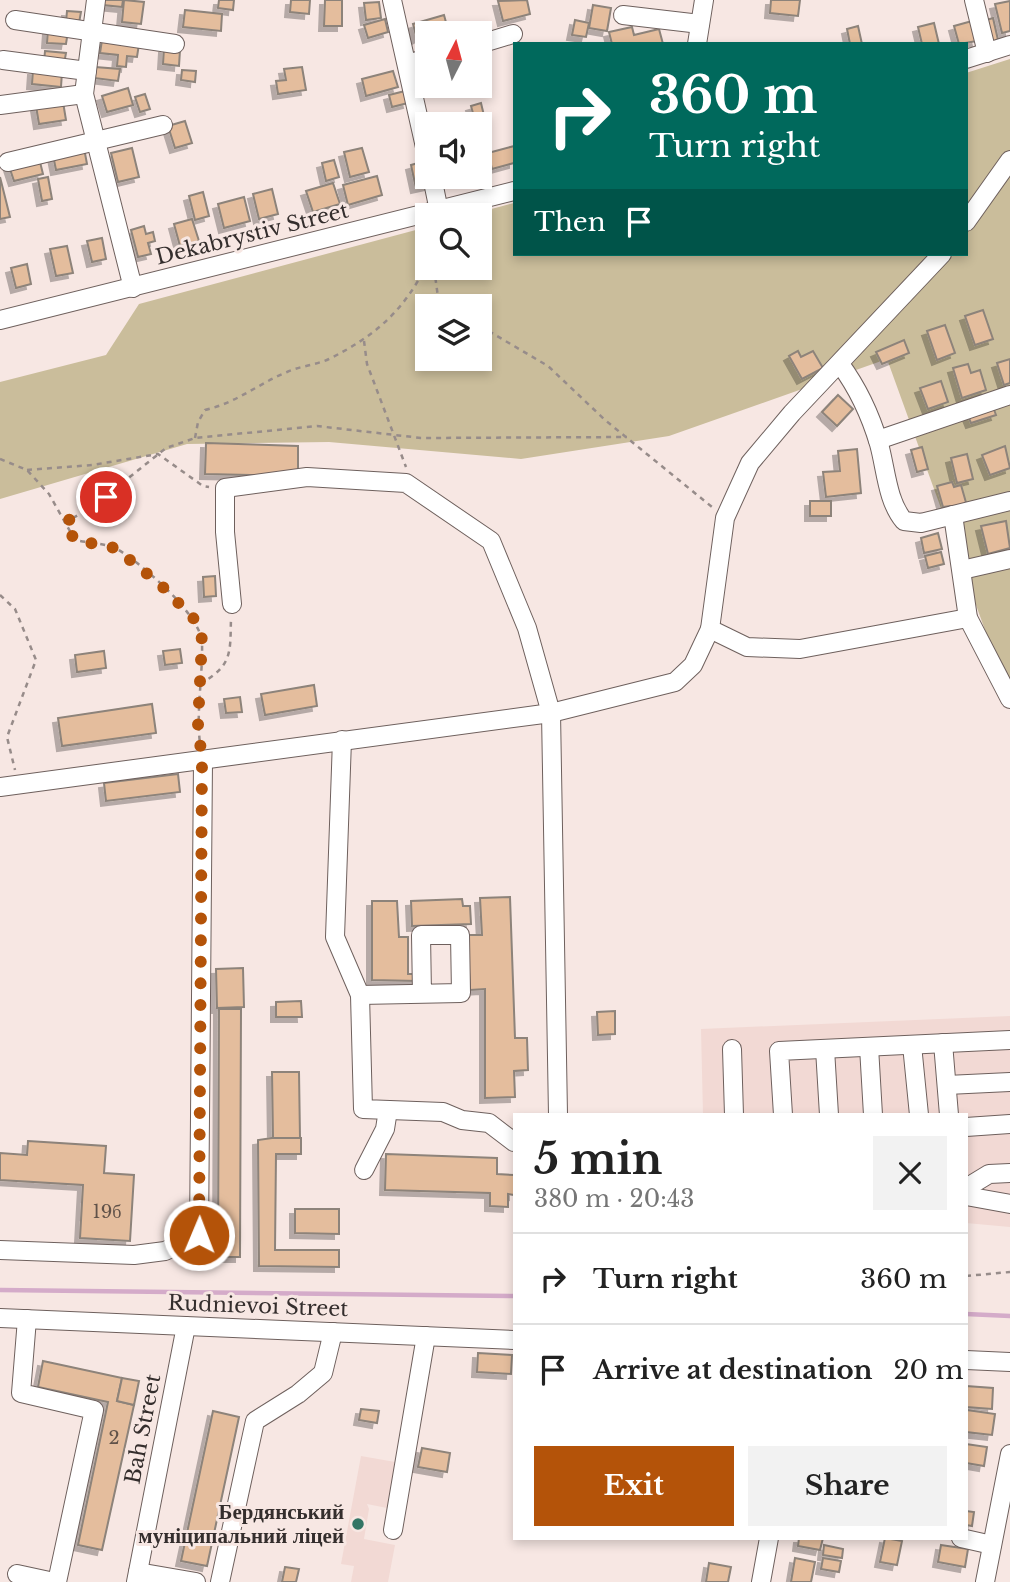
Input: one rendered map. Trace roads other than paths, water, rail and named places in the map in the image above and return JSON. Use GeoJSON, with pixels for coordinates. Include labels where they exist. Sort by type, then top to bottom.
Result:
{"type":"FeatureCollection","features":[{"type":"Feature","properties":{"kind":"street"},"geometry":{"type":"LineString","coordinates":[[96,0],[84,94],[133,288]]}},
{"type":"Feature","properties":{"kind":"street"},"geometry":{"type":"LineString","coordinates":[[392,0],[417,112]]}},
{"type":"Feature","properties":{"kind":"street"},"geometry":{"type":"LineString","coordinates":[[697,42],[704,0]]}},
{"type":"Feature","properties":{"kind":"street"},"geometry":{"type":"LineString","coordinates":[[974,0],[987,52]]}},
{"type":"Feature","properties":{"kind":"street"},"geometry":{"type":"LineString","coordinates":[[624,15],[700,24]]}},
{"type":"Feature","properties":{"kind":"street"},"geometry":{"type":"LineString","coordinates":[[15,20],[175,44]]}},
{"type":"Feature","properties":{"kind":"street"},"geometry":{"type":"LineString","coordinates":[[492,40],[513,34]]}},
{"type":"Feature","properties":{"kind":"street"},"geometry":{"type":"LineString","coordinates":[[968,58],[1010,45]]}},
{"type":"Feature","properties":{"kind":"street"},"geometry":{"type":"LineString","coordinates":[[4,60],[87,71]]}},
{"type":"Feature","properties":{"kind":"street"},"geometry":{"type":"LineString","coordinates":[[407,64],[415,62]]}},
{"type":"Feature","properties":{"kind":"street"},"geometry":{"type":"LineString","coordinates":[[0,105],[84,94]]}},
{"type":"Feature","properties":{"kind":"street"},"geometry":{"type":"LineString","coordinates":[[8,162],[163,125]]}},
{"type":"Feature","properties":{"kind":"street"},"geometry":{"type":"LineString","coordinates":[[968,219],[1010,160]]}},
{"type":"Feature","properties":{"kind":"street","name":"Dekabrystiv Street"},"geometry":{"type":"LineString","coordinates":[[469,203],[513,191]]}},
{"type":"Feature","properties":{"kind":"street","name":"Dekabrystiv Street"},"geometry":{"type":"LineString","coordinates":[[0,320],[415,217]]}},
{"type":"Feature","properties":{"kind":"street"},"geometry":{"type":"LineString","coordinates":[[0,787],[551,712],[675,682],[693,665],[709,629],[725,518],[750,463],[792,413],[940,256]]}},
{"type":"Feature","properties":{"kind":"street"},"geometry":{"type":"LineString","coordinates":[[840,365],[852,380],[878,440],[895,510],[904,521],[921,523],[1010,500]]}},
{"type":"Feature","properties":{"kind":"street"},"geometry":{"type":"LineString","coordinates":[[878,440],[1010,395]]}},
{"type":"Feature","properties":{"kind":"street"},"geometry":{"type":"LineString","coordinates":[[232,604],[225,532],[225,488],[307,477],[406,483],[491,541],[527,628],[551,712],[558,1113]]}},
{"type":"Feature","properties":{"kind":"street"},"geometry":{"type":"LineString","coordinates":[[953,515],[968,618],[1009,695]]}},
{"type":"Feature","properties":{"kind":"street"},"geometry":{"type":"LineString","coordinates":[[962,570],[1010,559]]}},
{"type":"Feature","properties":{"kind":"street"},"geometry":{"type":"LineString","coordinates":[[709,629],[747,647],[800,649],[968,618]]}},
{"type":"Feature","properties":{"kind":"street"},"geometry":{"type":"LineString","coordinates":[[342,740],[335,937],[360,995],[363,1109],[443,1112],[462,1121],[489,1123],[513,1141]]}},
{"type":"Feature","properties":{"kind":"street"},"geometry":{"type":"LineString","coordinates":[[0,1250],[134,1255],[165,1251],[199,1235],[202,761]]}},
{"type":"Feature","properties":{"kind":"street"},"geometry":{"type":"LineString","coordinates":[[360,995],[422,994]]}},
{"type":"Feature","properties":{"kind":"street"},"geometry":{"type":"LineString","coordinates":[[783,1113],[779,1051],[1010,1040]]}},
{"type":"Feature","properties":{"kind":"street"},"geometry":{"type":"LineString","coordinates":[[943,1043],[949,1113]]}},
{"type":"Feature","properties":{"kind":"street"},"geometry":{"type":"LineString","coordinates":[[912,1045],[919,1113]]}},
{"type":"Feature","properties":{"kind":"street"},"geometry":{"type":"LineString","coordinates":[[869,1047],[873,1113]]}},
{"type":"Feature","properties":{"kind":"street"},"geometry":{"type":"LineString","coordinates":[[732,1049],[734,1113]]}},
{"type":"Feature","properties":{"kind":"street"},"geometry":{"type":"LineString","coordinates":[[825,1049],[830,1113]]}},
{"type":"Feature","properties":{"kind":"street"},"geometry":{"type":"LineString","coordinates":[[947,1084],[1010,1082]]}},
{"type":"Feature","properties":{"kind":"street"},"geometry":{"type":"LineString","coordinates":[[364,1170],[385,1129],[388,1110]]}},
{"type":"Feature","properties":{"kind":"street"},"geometry":{"type":"LineString","coordinates":[[968,1127],[1010,1125]]}},
{"type":"Feature","properties":{"kind":"street"},"geometry":{"type":"LineString","coordinates":[[968,1187],[989,1174],[1010,1173]]}},
{"type":"Feature","properties":{"kind":"street"},"geometry":{"type":"LineString","coordinates":[[968,1196],[1010,1204]]}},
{"type":"Feature","properties":{"kind":"street","name":"Rudnievoi Street"},"geometry":{"type":"LineString","coordinates":[[0,1318],[513,1340]]}},
{"type":"Feature","properties":{"kind":"street"},"geometry":{"type":"LineString","coordinates":[[17,1574],[56,1582],[94,1410],[21,1393],[27,1319]]}},
{"type":"Feature","properties":{"kind":"street","name":"Bah Street"},"geometry":{"type":"LineString","coordinates":[[137,1577],[186,1326]]}},
{"type":"Feature","properties":{"kind":"street"},"geometry":{"type":"LineString","coordinates":[[220,1582],[255,1421],[298,1394],[323,1373],[333,1332]]}},
{"type":"Feature","properties":{"kind":"street"},"geometry":{"type":"LineString","coordinates":[[393,1530],[426,1336]]}},
{"type":"Feature","properties":{"kind":"street"},"geometry":{"type":"LineString","coordinates":[[968,1360],[1010,1362]]}},
{"type":"Feature","properties":{"kind":"street"},"geometry":{"type":"LineString","coordinates":[[985,1582],[1010,1454]]}},
{"type":"Feature","properties":{"kind":"street"},"geometry":{"type":"LineString","coordinates":[[761,1582],[769,1540]]}},
{"type":"Feature","properties":{"kind":"street"},"geometry":{"type":"LineString","coordinates":[[968,1540],[992,1545]]}},
{"type":"Feature","properties":{"kind":"street"},"geometry":{"type":"LineString","coordinates":[[137,1577],[196,1582]]}},
{"type":"Feature","properties":{"kind":"waterway"},"geometry":{"type":"LineString","coordinates":[[0,1290],[513,1296]]}},
{"type":"Feature","properties":{"kind":"waterway"},"geometry":{"type":"LineString","coordinates":[[968,1314],[1010,1316]]}},
{"type":"Feature","properties":{"kind":"place","name":"Бердянський муніципальний ліцей"},"geometry":{"type":"Point","coordinates":[358,1524]}}]}
